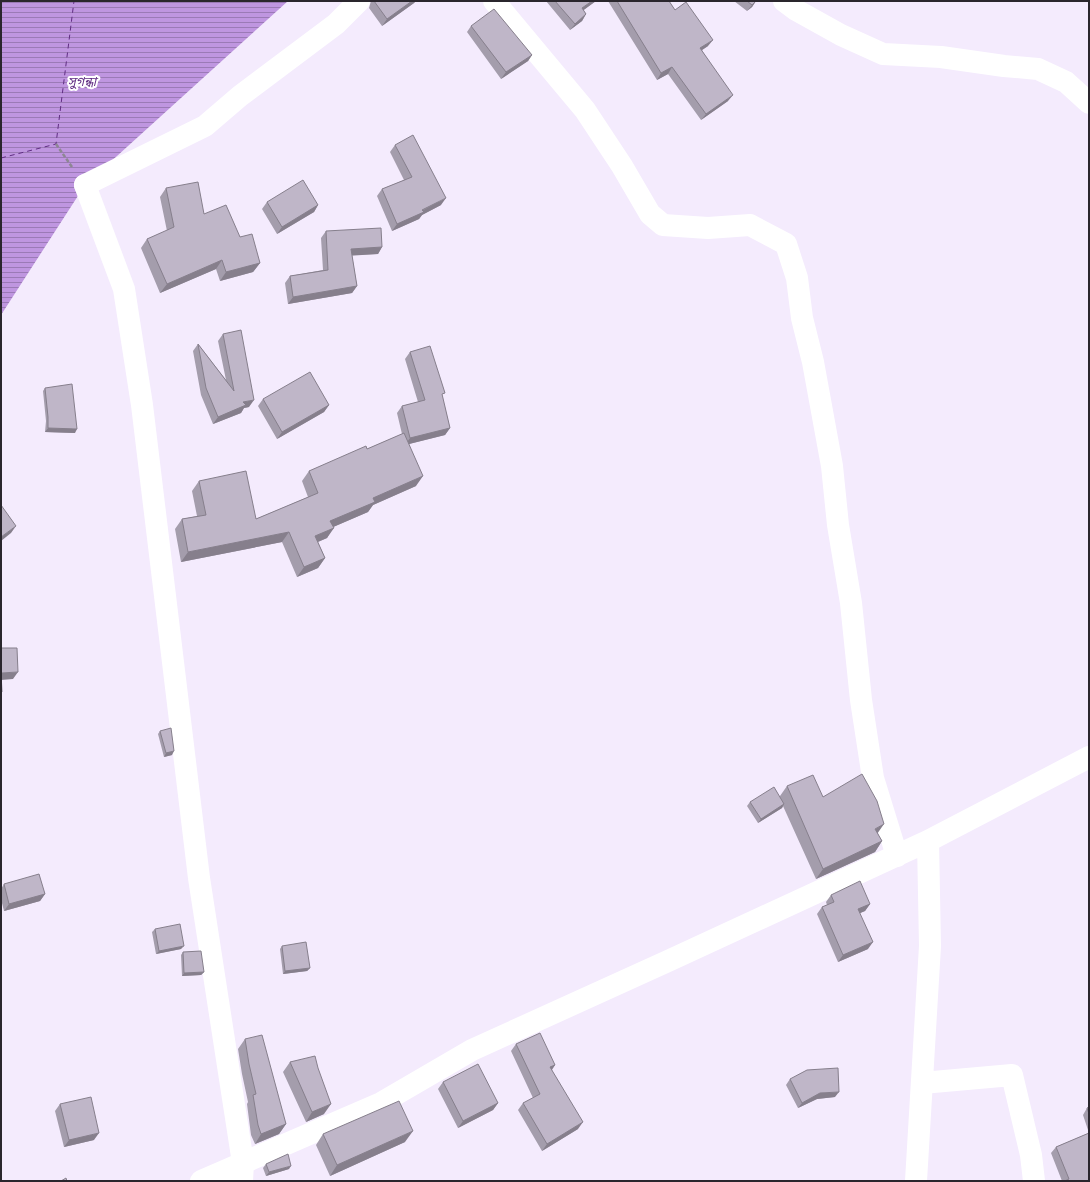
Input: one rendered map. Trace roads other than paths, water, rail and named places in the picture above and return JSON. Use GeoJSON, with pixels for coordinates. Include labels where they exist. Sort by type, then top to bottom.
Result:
{"type":"FeatureCollection","features":[{"type":"Feature","properties":{"kind":"street"},"geometry":{"type":"LineString","coordinates":[[243,1172],[198,878],[143,413],[124,289],[85,185],[205,126],[240,96],[336,24],[359,1]]}},
{"type":"Feature","properties":{"kind":"street"},"geometry":{"type":"LineString","coordinates":[[494,1],[585,110],[622,166],[650,214],[663,225],[708,228],[750,225],[786,244],[797,278],[802,318],[813,362],[832,466],[838,525],[851,603],[861,700],[873,778],[897,856]]}},
{"type":"Feature","properties":{"kind":"street"},"geometry":{"type":"LineString","coordinates":[[784,1],[796,10],[841,35],[883,54],[941,57],[1038,69],[1066,82],[1089,103]]}},
{"type":"Feature","properties":{"kind":"street"},"geometry":{"type":"LineString","coordinates":[[201,1181],[243,1172],[381,1103],[472,1050],[928,842],[1089,757]]}},
{"type":"Feature","properties":{"kind":"street"},"geometry":{"type":"LineString","coordinates":[[916,1181],[930,946],[928,842]]}},
{"type":"Feature","properties":{"kind":"street"},"geometry":{"type":"LineString","coordinates":[[922,1083],[1012,1074],[1030,1155],[1034,1181]]}},
{"type":"Feature","properties":{"kind":"water","name":"সুগন্ধা"},"geometry":{"type":"Polygon","coordinates":[[[1,1],[288,1],[85,185],[1,315],[1,1]]]}}]}
